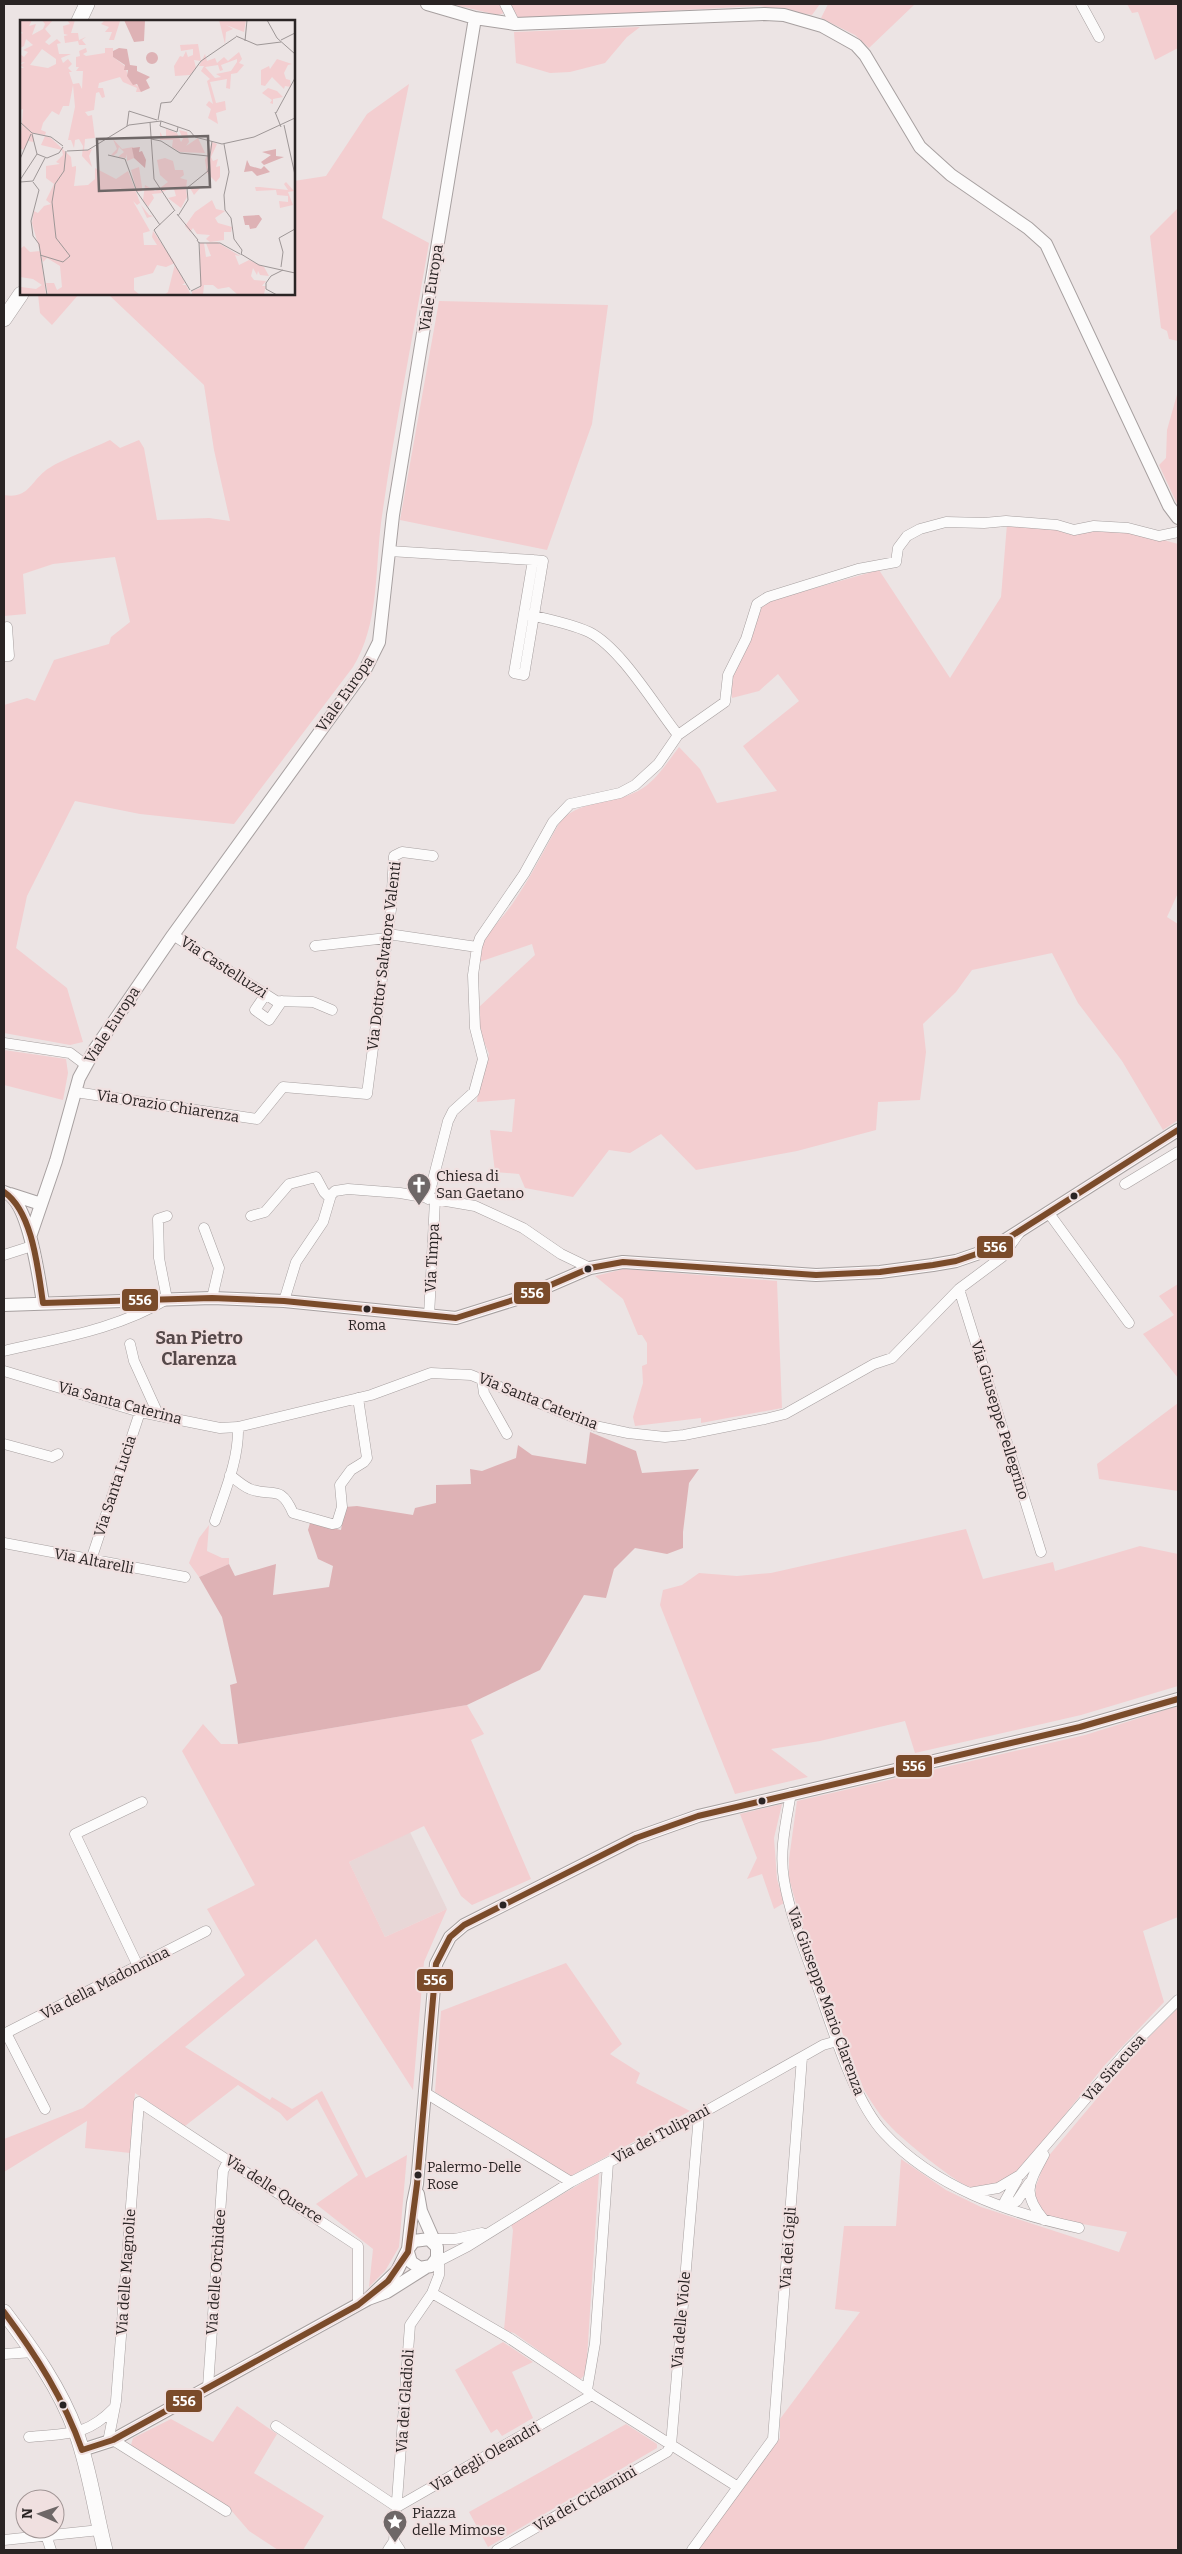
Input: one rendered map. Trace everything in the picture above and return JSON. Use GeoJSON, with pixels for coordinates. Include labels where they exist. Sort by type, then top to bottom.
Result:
{"type":"FeatureCollection","features":[{"type":"Feature","properties":{"kind":"main road"},"geometry":{"type":"LineString","coordinates":[[79,20],[87,4]]}},
{"type":"Feature","properties":{"kind":"main road"},"geometry":{"type":"LineString","coordinates":[[4,319],[20,295]]}},
{"type":"Feature","properties":{"kind":"main road"},"geometry":{"type":"LineString","coordinates":[[4,2312],[34,2352],[59,2395],[76,2432],[82,2450],[105,2550]]}},
{"type":"Feature","properties":{"kind":"street"},"geometry":{"type":"LineString","coordinates":[[427,4],[475,18],[515,24],[633,21],[744,14],[784,15],[822,26],[856,45],[875,69],[920,148],[951,175],[1028,228],[1046,244],[1169,506],[1178,518]]}},
{"type":"Feature","properties":{"kind":"street"},"geometry":{"type":"LineString","coordinates":[[505,4],[515,24]]}},
{"type":"Feature","properties":{"kind":"street"},"geometry":{"type":"LineString","coordinates":[[1081,4],[1098,37]]}},
{"type":"Feature","properties":{"kind":"street","name":"Viale Europa"},"geometry":{"type":"LineString","coordinates":[[31,1241],[75,1092],[86,1065],[173,935],[366,668],[379,642],[393,515],[475,18]]}},
{"type":"Feature","properties":{"kind":"street"},"geometry":{"type":"LineString","coordinates":[[316,946],[387,936],[477,947],[480,938],[524,874],[553,822],[570,804],[620,793],[635,785],[658,764],[678,735],[725,702],[728,674],[746,639],[757,604],[768,597],[858,568],[896,562],[898,548],[907,536],[920,529],[946,522],[978,523],[1006,520],[1057,525],[1074,530],[1094,526],[1128,528],[1160,536],[1178,532]]}},
{"type":"Feature","properties":{"kind":"street"},"geometry":{"type":"LineString","coordinates":[[389,551],[543,561],[529,615],[514,673],[524,675],[529,615]]}},
{"type":"Feature","properties":{"kind":"street"},"geometry":{"type":"LineString","coordinates":[[529,615],[587,631],[604,643],[622,662],[678,735]]}},
{"type":"Feature","properties":{"kind":"street"},"geometry":{"type":"LineString","coordinates":[[4,656],[9,656],[7,627]]}},
{"type":"Feature","properties":{"kind":"street","name":"Via Dottor Salvatore Valenti"},"geometry":{"type":"LineString","coordinates":[[367,1094],[387,936],[394,856],[402,852],[432,856]]}},
{"type":"Feature","properties":{"kind":"street","name":"Via Castelluzzi"},"geometry":{"type":"LineString","coordinates":[[173,935],[276,1001],[313,1002],[332,1010]]}},
{"type":"Feature","properties":{"kind":"street","name":"Via Timpa"},"geometry":{"type":"LineString","coordinates":[[429,1316],[432,1200],[448,1121],[453,1111],[474,1092],[482,1059],[475,1028],[473,975],[477,947]]}},
{"type":"Feature","properties":{"kind":"street"},"geometry":{"type":"LineString","coordinates":[[266,994],[255,1010],[269,1020],[282,1001]]}},
{"type":"Feature","properties":{"kind":"street"},"geometry":{"type":"LineString","coordinates":[[4,1043],[70,1052],[86,1065]]}},
{"type":"Feature","properties":{"kind":"street","name":"Via Orazio Chiarenza"},"geometry":{"type":"LineString","coordinates":[[75,1092],[257,1119],[283,1087],[367,1094]]}},
{"type":"Feature","properties":{"kind":"street"},"geometry":{"type":"LineString","coordinates":[[4,1305],[212,1298],[284,1301],[456,1318],[477,1313],[523,1297],[590,1268],[623,1262],[785,1274],[880,1272],[956,1261],[991,1249],[1019,1233],[1048,1212],[1178,1130]]}},
{"type":"Feature","properties":{"kind":"street"},"geometry":{"type":"LineString","coordinates":[[1125,1184],[1178,1152]]}},
{"type":"Feature","properties":{"kind":"street"},"geometry":{"type":"LineString","coordinates":[[251,1216],[265,1212],[289,1184],[316,1176],[324,1192],[330,1198]]}},
{"type":"Feature","properties":{"kind":"street"},"geometry":{"type":"LineString","coordinates":[[284,1301],[296,1262],[323,1222],[330,1198],[335,1191],[348,1189],[400,1193],[475,1206],[522,1228],[561,1254],[590,1268]]}},
{"type":"Feature","properties":{"kind":"street"},"geometry":{"type":"LineString","coordinates":[[7,1193],[41,1204]]}},
{"type":"Feature","properties":{"kind":"street"},"geometry":{"type":"LineString","coordinates":[[7,1193],[18,1204],[31,1241],[43,1303]]}},
{"type":"Feature","properties":{"kind":"street"},"geometry":{"type":"LineString","coordinates":[[1048,1212],[1129,1323]]}},
{"type":"Feature","properties":{"kind":"street"},"geometry":{"type":"LineString","coordinates":[[167,1216],[158,1219],[159,1258],[167,1299]]}},
{"type":"Feature","properties":{"kind":"street"},"geometry":{"type":"LineString","coordinates":[[204,1228],[219,1268],[212,1298]]}},
{"type":"Feature","properties":{"kind":"street","name":"Via Santa Caterina"},"geometry":{"type":"LineString","coordinates":[[4,1371],[140,1412],[220,1428],[238,1427],[358,1398],[431,1373],[460,1373],[482,1379],[595,1426],[628,1433],[665,1437],[684,1435],[784,1414],[874,1364],[892,1358],[959,1289],[1002,1257],[1019,1233]]}},
{"type":"Feature","properties":{"kind":"street"},"geometry":{"type":"LineString","coordinates":[[4,1255],[31,1241]]}},
{"type":"Feature","properties":{"kind":"street","name":"Via Giuseppe Pellegrino"},"geometry":{"type":"LineString","coordinates":[[959,1289],[1041,1552]]}},
{"type":"Feature","properties":{"kind":"street"},"geometry":{"type":"LineString","coordinates":[[4,1351],[108,1326],[150,1310],[167,1299]]}},
{"type":"Feature","properties":{"kind":"street"},"geometry":{"type":"LineString","coordinates":[[130,1344],[134,1362],[159,1416]]}},
{"type":"Feature","properties":{"kind":"street"},"geometry":{"type":"LineString","coordinates":[[482,1379],[484,1393],[507,1434]]}},
{"type":"Feature","properties":{"kind":"street"},"geometry":{"type":"LineString","coordinates":[[230,1475],[252,1490],[280,1494],[286,1499],[293,1513],[332,1524],[337,1523],[342,1507],[340,1485],[351,1470],[368,1458],[358,1398]]}},
{"type":"Feature","properties":{"kind":"street","name":"Via Santa Lucia"},"geometry":{"type":"LineString","coordinates":[[91,1560],[140,1412]]}},
{"type":"Feature","properties":{"kind":"street"},"geometry":{"type":"LineString","coordinates":[[215,1521],[230,1475],[238,1439],[238,1427]]}},
{"type":"Feature","properties":{"kind":"street"},"geometry":{"type":"LineString","coordinates":[[4,1444],[52,1457],[58,1454]]}},
{"type":"Feature","properties":{"kind":"street","name":"Via Altarelli"},"geometry":{"type":"LineString","coordinates":[[4,1543],[185,1577]]}},
{"type":"Feature","properties":{"kind":"street"},"geometry":{"type":"LineString","coordinates":[[488,2232],[468,2246],[434,2257],[420,2268],[411,2262],[408,2250],[417,2184],[436,1964],[450,1937],[464,1925],[636,1838],[663,1827],[731,1807],[1080,1726],[1178,1699]]}},
{"type":"Feature","properties":{"kind":"street","name":"Via Giuseppe Mario Clarenza"},"geometry":{"type":"LineString","coordinates":[[791,1794],[782,1842],[783,1879],[795,1923],[837,2040],[869,2114],[883,2133],[937,2175],[969,2193],[989,2203],[1044,2221],[1078,2228]]}},
{"type":"Feature","properties":{"kind":"street"},"geometry":{"type":"LineString","coordinates":[[138,1966],[75,1834],[142,1802]]}},
{"type":"Feature","properties":{"kind":"street","name":"Via della Madonnina"},"geometry":{"type":"LineString","coordinates":[[5,2034],[206,1931]]}},
{"type":"Feature","properties":{"kind":"street","name":"Via Siracusa"},"geometry":{"type":"LineString","coordinates":[[1053,2139],[1127,2051],[1178,2000]]}},
{"type":"Feature","properties":{"kind":"street"},"geometry":{"type":"LineString","coordinates":[[5,2034],[46,2109]]}},
{"type":"Feature","properties":{"kind":"street","name":"Via dei Tulipani"},"geometry":{"type":"LineString","coordinates":[[488,2232],[571,2182],[699,2115],[802,2056],[837,2040]]}},
{"type":"Feature","properties":{"kind":"street","name":"Via dei Gigli"},"geometry":{"type":"LineString","coordinates":[[738,2487],[773,2439],[802,2056]]}},
{"type":"Feature","properties":{"kind":"street"},"geometry":{"type":"LineString","coordinates":[[424,2092],[571,2182]]}},
{"type":"Feature","properties":{"kind":"street","name":"Via delle Querce"},"geometry":{"type":"LineString","coordinates":[[139,2102],[229,2159],[358,2246],[363,2302]]}},
{"type":"Feature","properties":{"kind":"street","name":"Via delle Magnolie"},"geometry":{"type":"LineString","coordinates":[[110,2441],[139,2102]]}},
{"type":"Feature","properties":{"kind":"street","name":"Via delle Viole"},"geometry":{"type":"LineString","coordinates":[[670,2445],[699,2115]]}},
{"type":"Feature","properties":{"kind":"street"},"geometry":{"type":"LineString","coordinates":[[1005,2207],[1009,2192],[1020,2175],[1053,2139]]}},
{"type":"Feature","properties":{"kind":"street"},"geometry":{"type":"LineString","coordinates":[[1005,2207],[1017,2202],[1053,2139]]}},
{"type":"Feature","properties":{"kind":"street","name":"Via delle Orchidee"},"geometry":{"type":"LineString","coordinates":[[208,2386],[223,2171],[229,2159]]}},
{"type":"Feature","properties":{"kind":"street"},"geometry":{"type":"LineString","coordinates":[[589,2392],[595,2343],[608,2162]]}},
{"type":"Feature","properties":{"kind":"street"},"geometry":{"type":"LineString","coordinates":[[969,2193],[998,2188],[1020,2175]]}},
{"type":"Feature","properties":{"kind":"street"},"geometry":{"type":"LineString","coordinates":[[1029,2183],[1032,2202],[1044,2221]]}},
{"type":"Feature","properties":{"kind":"street"},"geometry":{"type":"LineString","coordinates":[[417,2184],[421,2210],[434,2257]]}},
{"type":"Feature","properties":{"kind":"street"},"geometry":{"type":"LineString","coordinates":[[82,2450],[110,2441],[363,2302],[387,2292],[434,2257],[465,2238],[488,2232]]}},
{"type":"Feature","properties":{"kind":"street"},"geometry":{"type":"LineString","coordinates":[[363,2302],[397,2271],[414,2241],[434,2257]]}},
{"type":"Feature","properties":{"kind":"street","name":"Via dei Gladioli"},"geometry":{"type":"LineString","coordinates":[[394,2544],[410,2325],[432,2293],[434,2257]]}},
{"type":"Feature","properties":{"kind":"street"},"geometry":{"type":"LineString","coordinates":[[432,2293],[509,2338],[670,2445],[738,2487],[692,2550]]}},
{"type":"Feature","properties":{"kind":"street"},"geometry":{"type":"LineString","coordinates":[[4,2354],[34,2352]]}},
{"type":"Feature","properties":{"kind":"street","name":"Via degli Oleandri"},"geometry":{"type":"LineString","coordinates":[[397,2507],[589,2392]]}},
{"type":"Feature","properties":{"kind":"street"},"geometry":{"type":"LineString","coordinates":[[29,2437],[76,2432],[93,2427],[114,2407]]}},
{"type":"Feature","properties":{"kind":"street"},"geometry":{"type":"LineString","coordinates":[[276,2426],[397,2507]]}},
{"type":"Feature","properties":{"kind":"street"},"geometry":{"type":"LineString","coordinates":[[110,2441],[226,2511]]}},
{"type":"Feature","properties":{"kind":"street","name":"Via dei Ciclamini"},"geometry":{"type":"LineString","coordinates":[[497,2550],[667,2452],[670,2445]]}},
{"type":"Feature","properties":{"kind":"street"},"geometry":{"type":"LineString","coordinates":[[65,2533],[100,2530]]}},
{"type":"Feature","properties":{"kind":"shaded area"},"geometry":{"type":"Polygon","coordinates":[[[451,4],[501,4],[505,8],[504,13],[498,15],[451,4]]]}},
{"type":"Feature","properties":{"kind":"shaded area"},"geometry":{"type":"Polygon","coordinates":[[[509,4],[820,4],[812,15],[759,6],[519,19],[509,4]]]}},
{"type":"Feature","properties":{"kind":"shaded area"},"geometry":{"type":"Polygon","coordinates":[[[828,4],[915,4],[869,48],[855,35],[821,18],[828,4]]]}},
{"type":"Feature","properties":{"kind":"shaded area"},"geometry":{"type":"Polygon","coordinates":[[[1127,4],[1178,4],[1178,48],[1155,60],[1138,12],[1132,13],[1127,4]]]}},
{"type":"Feature","properties":{"kind":"shaded area"},"geometry":{"type":"Polygon","coordinates":[[[640,27],[627,37],[605,63],[570,72],[550,73],[516,63],[514,32],[640,27]]]}},
{"type":"Feature","properties":{"kind":"shaded area"},"geometry":{"type":"Polygon","coordinates":[[[409,84],[382,218],[429,243],[386,488],[372,616],[368,634],[353,667],[234,824],[140,814],[75,801],[27,896],[16,948],[67,988],[83,1042],[70,1045],[4,1033],[4,705],[27,698],[35,701],[54,660],[109,644],[111,637],[130,622],[115,557],[53,564],[23,574],[26,614],[4,616],[4,495],[12,496],[24,492],[51,467],[110,440],[120,448],[139,440],[144,448],[157,520],[209,518],[230,521],[214,450],[204,385],[109,295],[295,295],[295,181],[326,176],[367,114],[409,84]]]}},
{"type":"Feature","properties":{"kind":"shaded area"},"geometry":{"type":"Polygon","coordinates":[[[1178,208],[1178,341],[1169,339],[1167,331],[1161,328],[1150,236],[1178,208]]]}},
{"type":"Feature","properties":{"kind":"shaded area"},"geometry":{"type":"Polygon","coordinates":[[[38,295],[78,295],[52,325],[40,313],[38,295]]]}},
{"type":"Feature","properties":{"kind":"shaded area"},"geometry":{"type":"Polygon","coordinates":[[[439,301],[608,305],[592,424],[547,550],[400,520],[439,301]]]}},
{"type":"Feature","properties":{"kind":"shaded area"},"geometry":{"type":"Polygon","coordinates":[[[1178,391],[1178,506],[1159,465],[1166,458],[1167,430],[1178,391]]]}},
{"type":"Feature","properties":{"kind":"shaded area"},"geometry":{"type":"Polygon","coordinates":[[[1007,524],[1055,529],[1068,534],[1093,529],[1146,535],[1178,544],[1178,893],[1167,917],[1178,924],[1178,1120],[1163,1130],[1122,1061],[1078,1003],[1052,953],[972,970],[956,992],[923,1024],[926,1052],[920,1100],[878,1102],[876,1130],[797,1151],[696,1170],[661,1134],[630,1153],[609,1150],[573,1197],[525,1188],[519,1174],[495,1172],[490,1130],[512,1132],[515,1099],[477,1102],[478,1089],[489,1054],[479,1029],[479,1007],[535,955],[532,944],[479,962],[483,944],[491,930],[520,893],[561,820],[580,808],[623,797],[643,788],[658,774],[679,747],[700,769],[717,803],[777,791],[743,746],[799,701],[778,674],[759,691],[732,698],[731,675],[760,609],[769,601],[879,570],[950,678],[1001,597],[1007,524]]]}},
{"type":"Feature","properties":{"kind":"shaded area"},"geometry":{"type":"Polygon","coordinates":[[[4,1050],[66,1059],[68,1073],[63,1100],[4,1085],[4,1050]]]}},
{"type":"Feature","properties":{"kind":"shaded area"},"geometry":{"type":"Polygon","coordinates":[[[624,1269],[777,1281],[782,1408],[701,1423],[701,1418],[635,1426],[633,1417],[643,1383],[642,1366],[647,1364],[647,1343],[642,1335],[638,1335],[623,1299],[595,1276],[624,1269]]]}},
{"type":"Feature","properties":{"kind":"shaded area"},"geometry":{"type":"Polygon","coordinates":[[[1178,1284],[1178,1378],[1143,1334],[1174,1315],[1159,1296],[1178,1284]]]}},
{"type":"Feature","properties":{"kind":"shaded area"},"geometry":{"type":"Polygon","coordinates":[[[1178,1403],[1178,1491],[1099,1479],[1097,1464],[1178,1403]]]}},
{"type":"Feature","properties":{"kind":"shaded area"},"geometry":{"type":"Polygon","coordinates":[[[590,1432],[636,1451],[642,1473],[699,1469],[689,1483],[683,1548],[667,1554],[635,1548],[614,1569],[606,1598],[584,1595],[540,1670],[467,1705],[238,1744],[230,1685],[237,1683],[222,1617],[199,1577],[229,1564],[235,1576],[276,1564],[273,1595],[329,1587],[333,1566],[318,1559],[308,1530],[310,1523],[341,1530],[345,1507],[357,1506],[413,1515],[415,1508],[436,1503],[436,1485],[471,1484],[470,1469],[482,1471],[516,1458],[518,1445],[532,1455],[586,1464],[590,1432]]]}},
{"type":"Feature","properties":{"kind":"shaded area"},"geometry":{"type":"Polygon","coordinates":[[[209,1525],[207,1551],[222,1558],[229,1558],[229,1564],[199,1577],[189,1563],[199,1538],[209,1525]]]}},
{"type":"Feature","properties":{"kind":"shaded area"},"geometry":{"type":"Polygon","coordinates":[[[966,1529],[983,1579],[1053,1562],[1055,1571],[1140,1546],[1178,1554],[1178,1686],[1081,1715],[915,1753],[905,1721],[820,1741],[771,1749],[808,1777],[735,1794],[660,1605],[663,1590],[682,1585],[699,1573],[737,1576],[771,1573],[966,1529]]]}},
{"type":"Feature","properties":{"kind":"shaded area"},"geometry":{"type":"Polygon","coordinates":[[[467,1705],[484,1734],[471,1740],[531,1879],[472,1905],[461,1896],[424,1826],[349,1862],[385,1937],[447,1909],[424,1962],[413,2090],[316,1939],[185,2047],[270,2100],[272,2097],[292,2109],[322,2091],[366,2178],[407,2155],[399,2247],[385,2271],[369,2287],[373,2249],[316,2204],[358,2175],[317,2099],[287,2121],[280,2113],[238,2085],[185,2126],[135,2093],[130,2153],[85,2148],[87,2121],[4,2172],[4,2139],[83,2108],[245,1975],[207,1909],[255,1885],[182,1751],[203,1724],[221,1744],[238,1744],[467,1705]]]}},
{"type":"Feature","properties":{"kind":"shaded area"},"geometry":{"type":"Polygon","coordinates":[[[1178,1706],[1178,1917],[1143,1931],[1164,2002],[1104,2066],[1022,2168],[998,2183],[985,2187],[977,2188],[963,2184],[942,2170],[897,2133],[880,2114],[864,2090],[803,1929],[789,1878],[789,1859],[797,1801],[1085,1735],[1178,1706]]]}},
{"type":"Feature","properties":{"kind":"shaded area"},"geometry":{"type":"Polygon","coordinates":[[[782,1804],[774,1838],[777,1879],[784,1903],[774,1909],[762,1874],[747,1879],[757,1858],[740,1814],[782,1804]]]}},
{"type":"Feature","properties":{"kind":"shaded area"},"geometry":{"type":"Polygon","coordinates":[[[410,1832],[447,1909],[385,1937],[349,1862],[410,1832]]]}},
{"type":"Feature","properties":{"kind":"shaded area"},"geometry":{"type":"Polygon","coordinates":[[[566,1963],[622,2044],[610,2054],[640,2073],[636,2083],[690,2111],[571,2176],[435,2092],[441,2011],[566,1963]]]}},
{"type":"Feature","properties":{"kind":"shaded area"},"geometry":{"type":"Polygon","coordinates":[[[1178,2008],[1178,2550],[698,2550],[780,2438],[780,2419],[860,2312],[835,2309],[844,2226],[896,2226],[901,2159],[946,2190],[981,2207],[1119,2252],[1127,2232],[1049,2218],[1040,2210],[1035,2199],[1036,2186],[1046,2159],[1146,2040],[1178,2008]]]}},
{"type":"Feature","properties":{"kind":"shaded area"},"geometry":{"type":"Polygon","coordinates":[[[599,2173],[586,2373],[580,2380],[514,2333],[504,2330],[513,2230],[511,2224],[599,2173]]]}},
{"type":"Feature","properties":{"kind":"shaded area"},"geometry":{"type":"Polygon","coordinates":[[[503,2342],[533,2362],[512,2372],[533,2418],[502,2436],[497,2429],[491,2433],[455,2370],[503,2342]]]}},
{"type":"Feature","properties":{"kind":"shaded area"},"geometry":{"type":"Polygon","coordinates":[[[237,2406],[277,2434],[254,2473],[324,2516],[303,2550],[278,2550],[249,2531],[230,2509],[131,2445],[133,2438],[171,2419],[213,2442],[237,2406]]]}},
{"type":"Feature","properties":{"kind":"shaded area"},"geometry":{"type":"Polygon","coordinates":[[[626,2424],[657,2444],[657,2448],[488,2547],[469,2512],[626,2424]]]}},
{"type":"Feature","properties":{"kind":"transit line","name":"556"},"geometry":{"type":"LineString","coordinates":[[4,1192],[14,1201],[28,1227],[36,1259],[43,1303],[212,1298],[284,1301],[456,1318],[523,1297],[590,1268],[623,1262],[816,1275],[880,1272],[956,1261],[991,1249],[1178,1130]]}},
{"type":"Feature","properties":{"kind":"transit line","name":"556"},"geometry":{"type":"LineString","coordinates":[[4,2312],[58,2395],[82,2450],[113,2440],[358,2305],[388,2281],[408,2252],[417,2184],[436,1964],[450,1937],[464,1925],[636,1838],[698,1816],[1080,1727],[1178,1699]]}},
{"type":"Feature","properties":{"kind":"place","name":"Chiesa di San Gaetano"},"geometry":{"type":"Point","coordinates":[419,1206]}},
{"type":"Feature","properties":{"kind":"place","name":"Roma"},"geometry":{"type":"Point","coordinates":[367,1309]}},
{"type":"Feature","properties":{"kind":"place","name":"Palermo-Delle Rose"},"geometry":{"type":"Point","coordinates":[418,2175]}},
{"type":"Feature","properties":{"kind":"place","name":"Piazza delle Mimose"},"geometry":{"type":"Point","coordinates":[395,2543]}},
{"type":"Feature","properties":{"kind":"district","name":"San Pietro Clarenza"},"geometry":{"type":"Point","coordinates":[199,1348]}}]}
